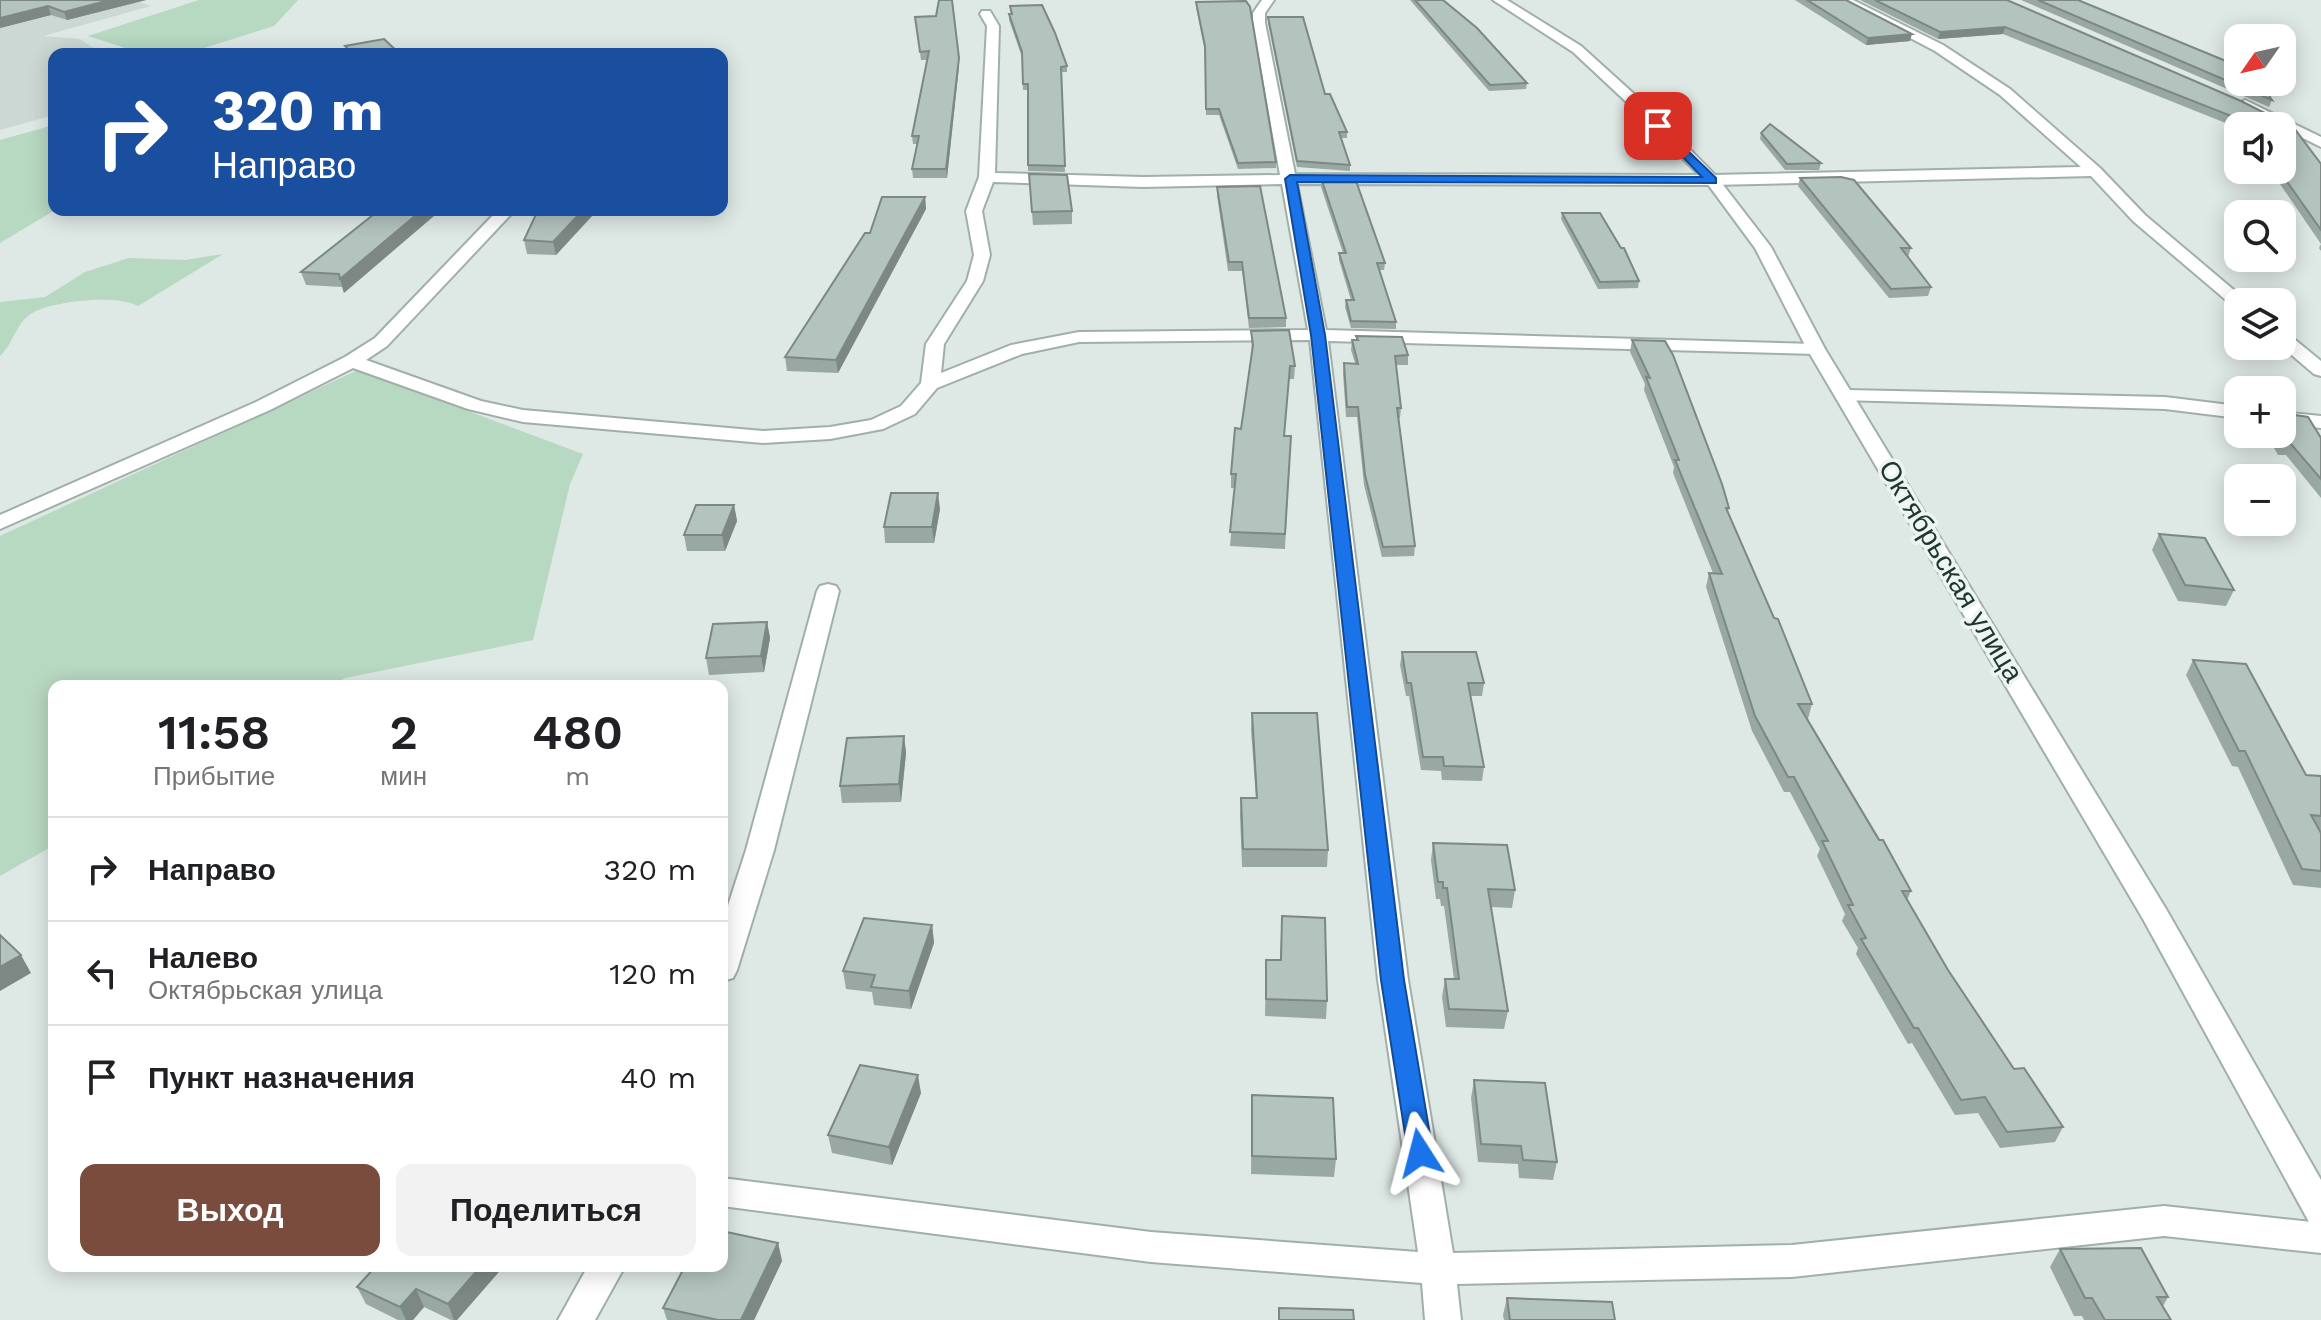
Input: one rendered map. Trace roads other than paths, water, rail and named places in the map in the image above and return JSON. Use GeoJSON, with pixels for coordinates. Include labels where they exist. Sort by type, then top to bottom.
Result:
{"type":"FeatureCollection","features":[{"type":"Feature","properties":{"kind":"street"},"geometry":{"type":"LineString","coordinates":[[1268,0],[1259,13],[1259,23],[1318,335],[1393,980],[1438,1269],[1443,1320]]}},
{"type":"Feature","properties":{"kind":"street","name":"Октябрьская улица"},"geometry":{"type":"LineString","coordinates":[[1499,0],[1577,49],[1640,107],[1712,180],[1763,247],[1816,349],[1847,396],[2148,903],[2321,1212]]}},
{"type":"Feature","properties":{"kind":"street"},"geometry":{"type":"LineString","coordinates":[[1844,0],[1939,48],[2005,92],[2095,171],[2139,218],[2224,289]]}},
{"type":"Feature","properties":{"kind":"street"},"geometry":{"type":"LineString","coordinates":[[930,384],[935,344],[975,281],[982,255],[974,211],[987,177],[993,26],[986,14]]}},
{"type":"Feature","properties":{"kind":"street"},"geometry":{"type":"LineString","coordinates":[[2230,97],[2321,143]]}},
{"type":"Feature","properties":{"kind":"street"},"geometry":{"type":"LineString","coordinates":[[987,177],[1143,182],[1290,179],[1712,180],[2095,171]]}},
{"type":"Feature","properties":{"kind":"street"},"geometry":{"type":"LineString","coordinates":[[0,523],[263,406],[352,361],[381,342],[501,216]]}},
{"type":"Feature","properties":{"kind":"street"},"geometry":{"type":"LineString","coordinates":[[352,361],[475,405],[523,416],[763,437],[830,433],[876,425],[908,410],[930,384],[1017,349],[1079,337],[1318,335],[1816,349]]}},
{"type":"Feature","properties":{"kind":"street"},"geometry":{"type":"LineString","coordinates":[[2296,349],[2321,370]]}},
{"type":"Feature","properties":{"kind":"street"},"geometry":{"type":"LineString","coordinates":[[1847,396],[2165,403],[2224,410]]}},
{"type":"Feature","properties":{"kind":"street"},"geometry":{"type":"LineString","coordinates":[[2296,419],[2321,422]]}},
{"type":"Feature","properties":{"kind":"street"},"geometry":{"type":"LineString","coordinates":[[728,951],[760,850],[828,591]]}},
{"type":"Feature","properties":{"kind":"street"},"geometry":{"type":"LineString","coordinates":[[728,1193],[1151,1247],[1438,1269],[1792,1261],[2164,1221],[2321,1238]]}},
{"type":"Feature","properties":{"kind":"street"},"geometry":{"type":"LineString","coordinates":[[576,1320],[604,1272]]}}]}
